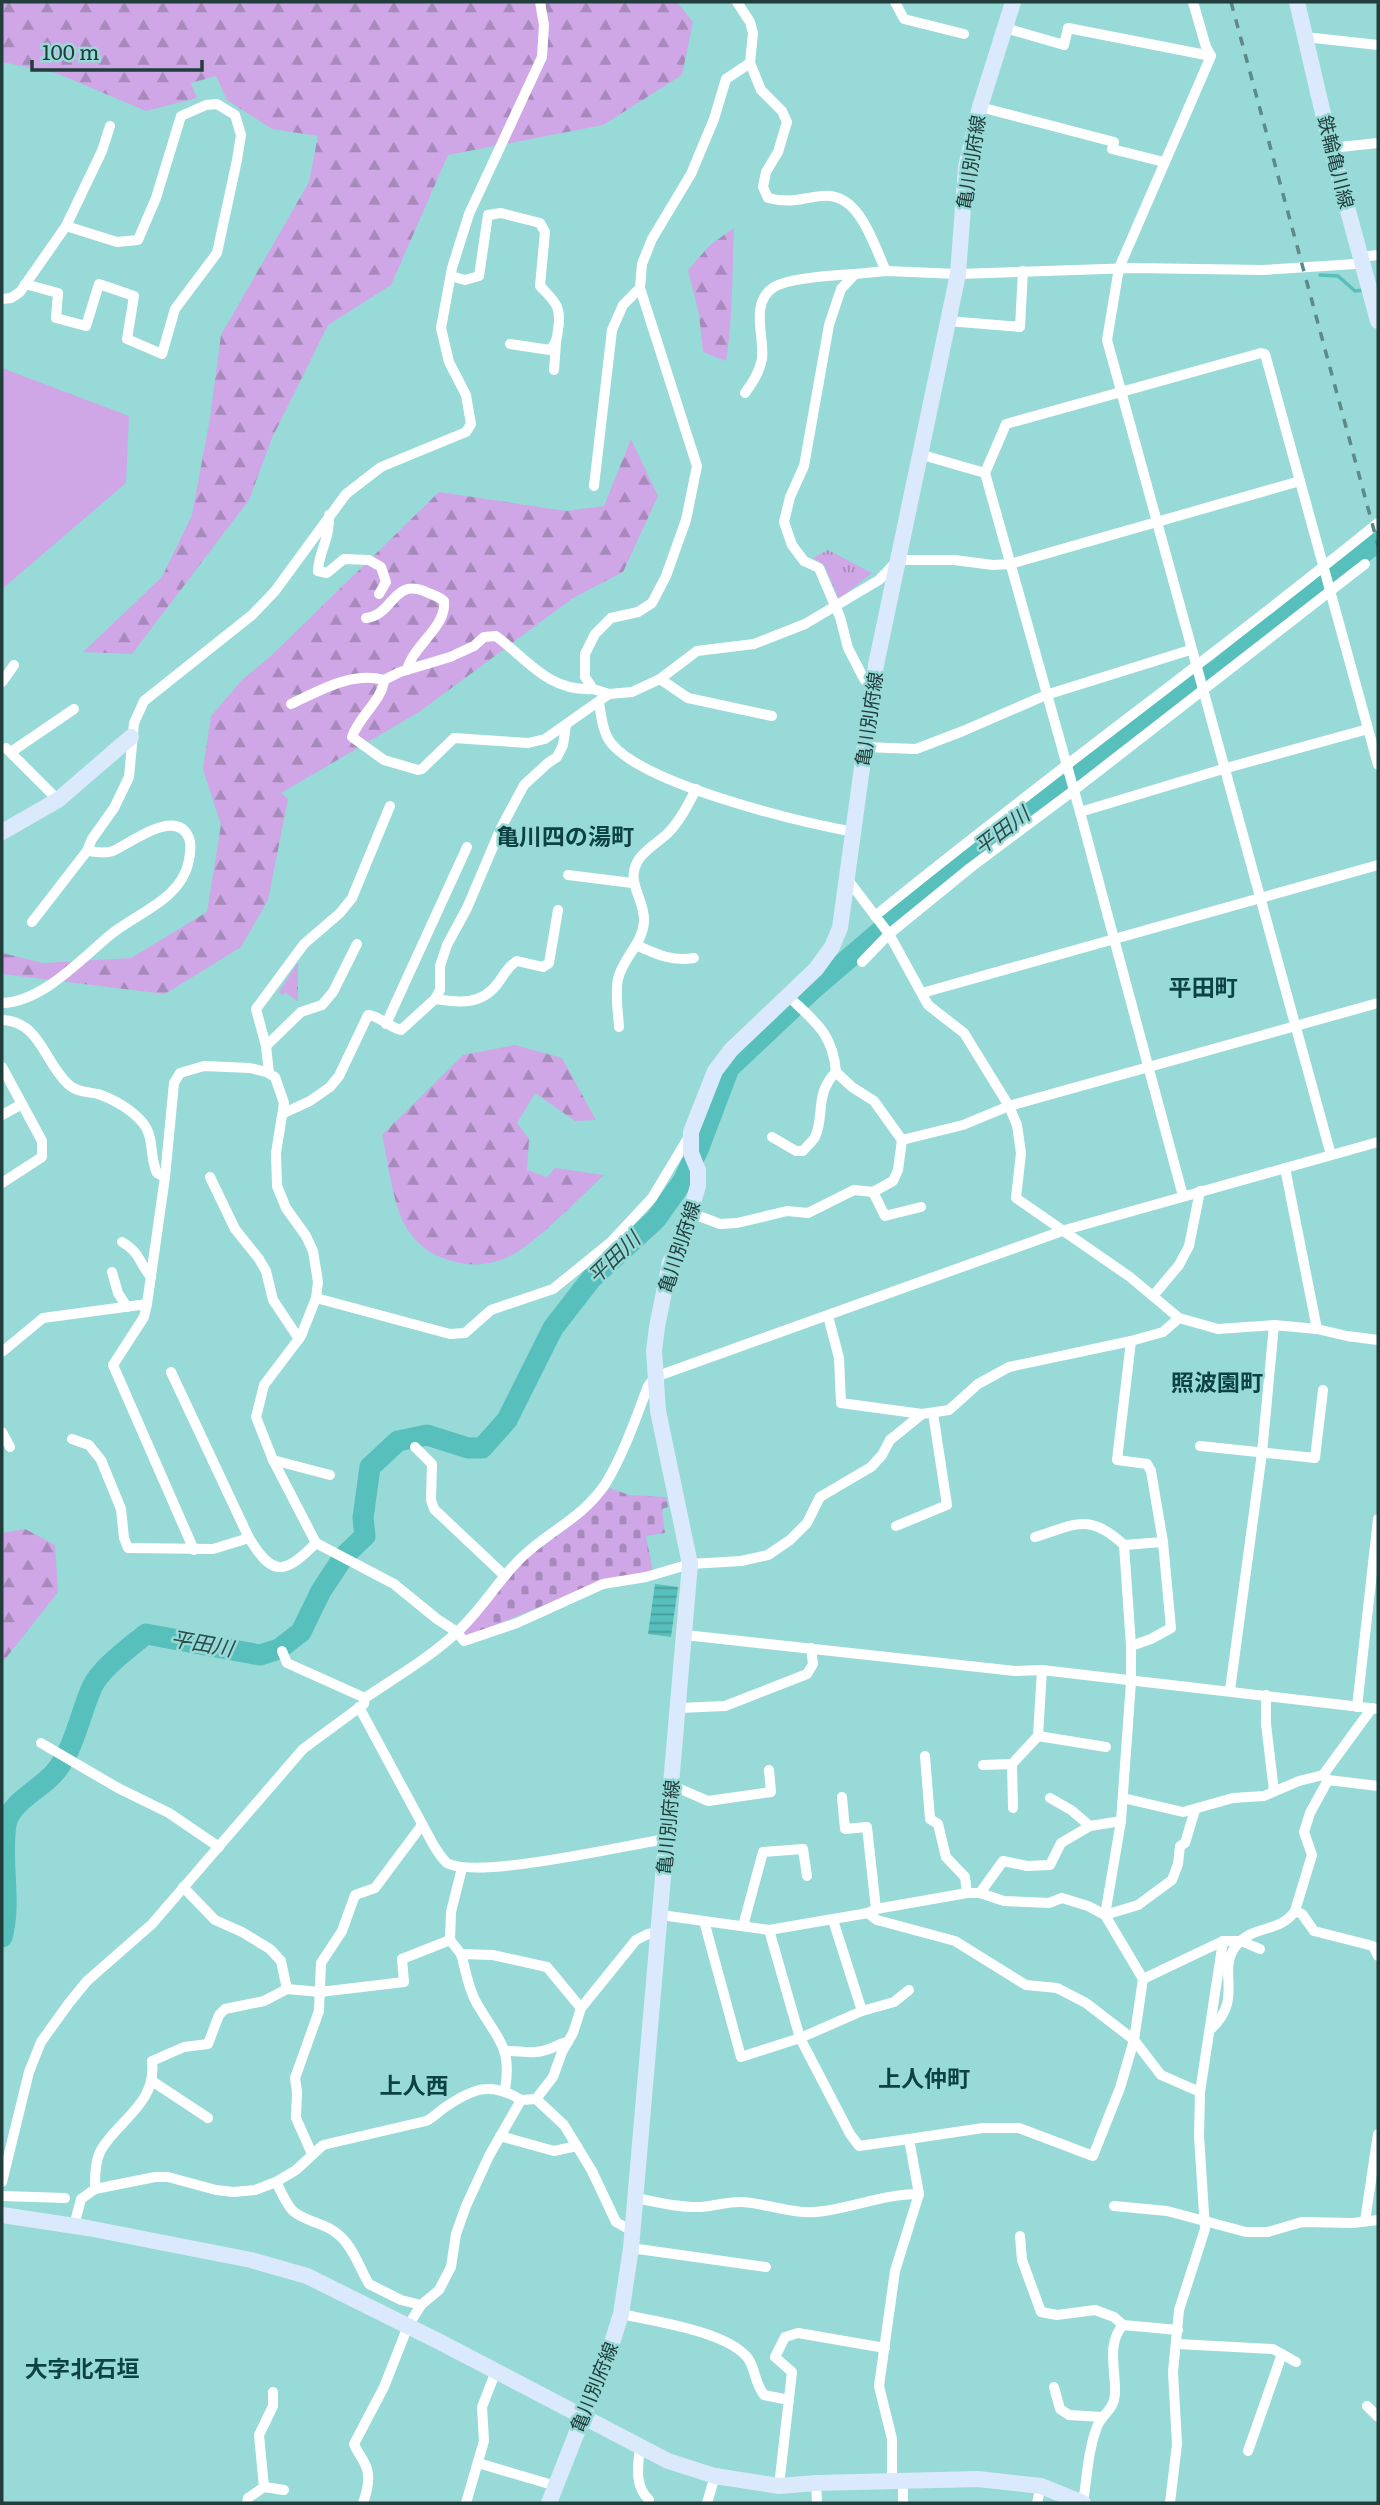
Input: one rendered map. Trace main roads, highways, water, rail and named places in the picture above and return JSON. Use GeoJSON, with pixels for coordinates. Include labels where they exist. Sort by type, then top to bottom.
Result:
{"type":"FeatureCollection","features":[{"type":"Feature","properties":{"kind":"main road","name":"亀川別府線"},"geometry":{"type":"LineString","coordinates":[[549,2503],[621,2315],[632,2240],[690,1564],[658,1411],[654,1350],[663,1288],[670,1262],[681,1243],[698,1186],[698,1170],[691,1153],[691,1132],[715,1071],[731,1050],[791,998],[832,947],[840,929],[873,690],[919,454],[958,274],[966,167],[980,107],[1013,2]]}},
{"type":"Feature","properties":{"kind":"main road","name":"鉄輪亀川線"},"geometry":{"type":"LineString","coordinates":[[1297,2],[1331,148],[1378,321]]}},
{"type":"Feature","properties":{"kind":"main road"},"geometry":{"type":"LineString","coordinates":[[2,832],[58,800],[131,737]]}},
{"type":"Feature","properties":{"kind":"main road"},"geometry":{"type":"LineString","coordinates":[[2,2215],[251,2260],[295,2273],[344,2293],[668,2461],[715,2476],[779,2486],[978,2479],[1041,2486],[1083,2503]]}},
{"type":"Feature","properties":{"kind":"water"},"geometry":{"type":"Polygon","coordinates":[[[655,1584],[678,1587],[671,1637],[648,1634],[655,1584]]]}},
{"type":"Feature","properties":{"kind":"waterway"},"geometry":{"type":"LineString","coordinates":[[1320,275],[1338,276],[1355,291],[1364,290]]}},
{"type":"Feature","properties":{"kind":"waterway","name":"平田川"},"geometry":{"type":"LineString","coordinates":[[2,1937],[6,1910],[4,1853],[9,1817],[20,1802],[50,1778],[63,1762],[92,1687],[109,1666],[146,1634],[260,1655],[279,1649],[301,1632],[321,1591],[344,1556],[365,1536],[363,1518],[370,1467],[398,1441],[427,1435],[468,1448],[482,1448],[507,1420],[553,1328],[591,1279],[656,1219],[683,1181],[698,1150],[729,1068],[813,989],[965,859],[1093,759],[1221,667],[1378,541]]}},
{"type":"Feature","properties":{"kind":"railway"},"geometry":{"type":"LineString","coordinates":[[1231,2],[1378,545]]}},
{"type":"Feature","properties":{"kind":"district","name":"亀川四の湯町"},"geometry":{"type":"Point","coordinates":[565,837]}},
{"type":"Feature","properties":{"kind":"district","name":"平田町"},"geometry":{"type":"Point","coordinates":[1203,988]}},
{"type":"Feature","properties":{"kind":"district","name":"照波園町"},"geometry":{"type":"Point","coordinates":[1217,1383]}},
{"type":"Feature","properties":{"kind":"district","name":"上人仲町"},"geometry":{"type":"Point","coordinates":[924,2079]}},
{"type":"Feature","properties":{"kind":"district","name":"上人西"},"geometry":{"type":"Point","coordinates":[414,2086]}},
{"type":"Feature","properties":{"kind":"district","name":"大字北石垣"},"geometry":{"type":"Point","coordinates":[82,2369]}}]}
